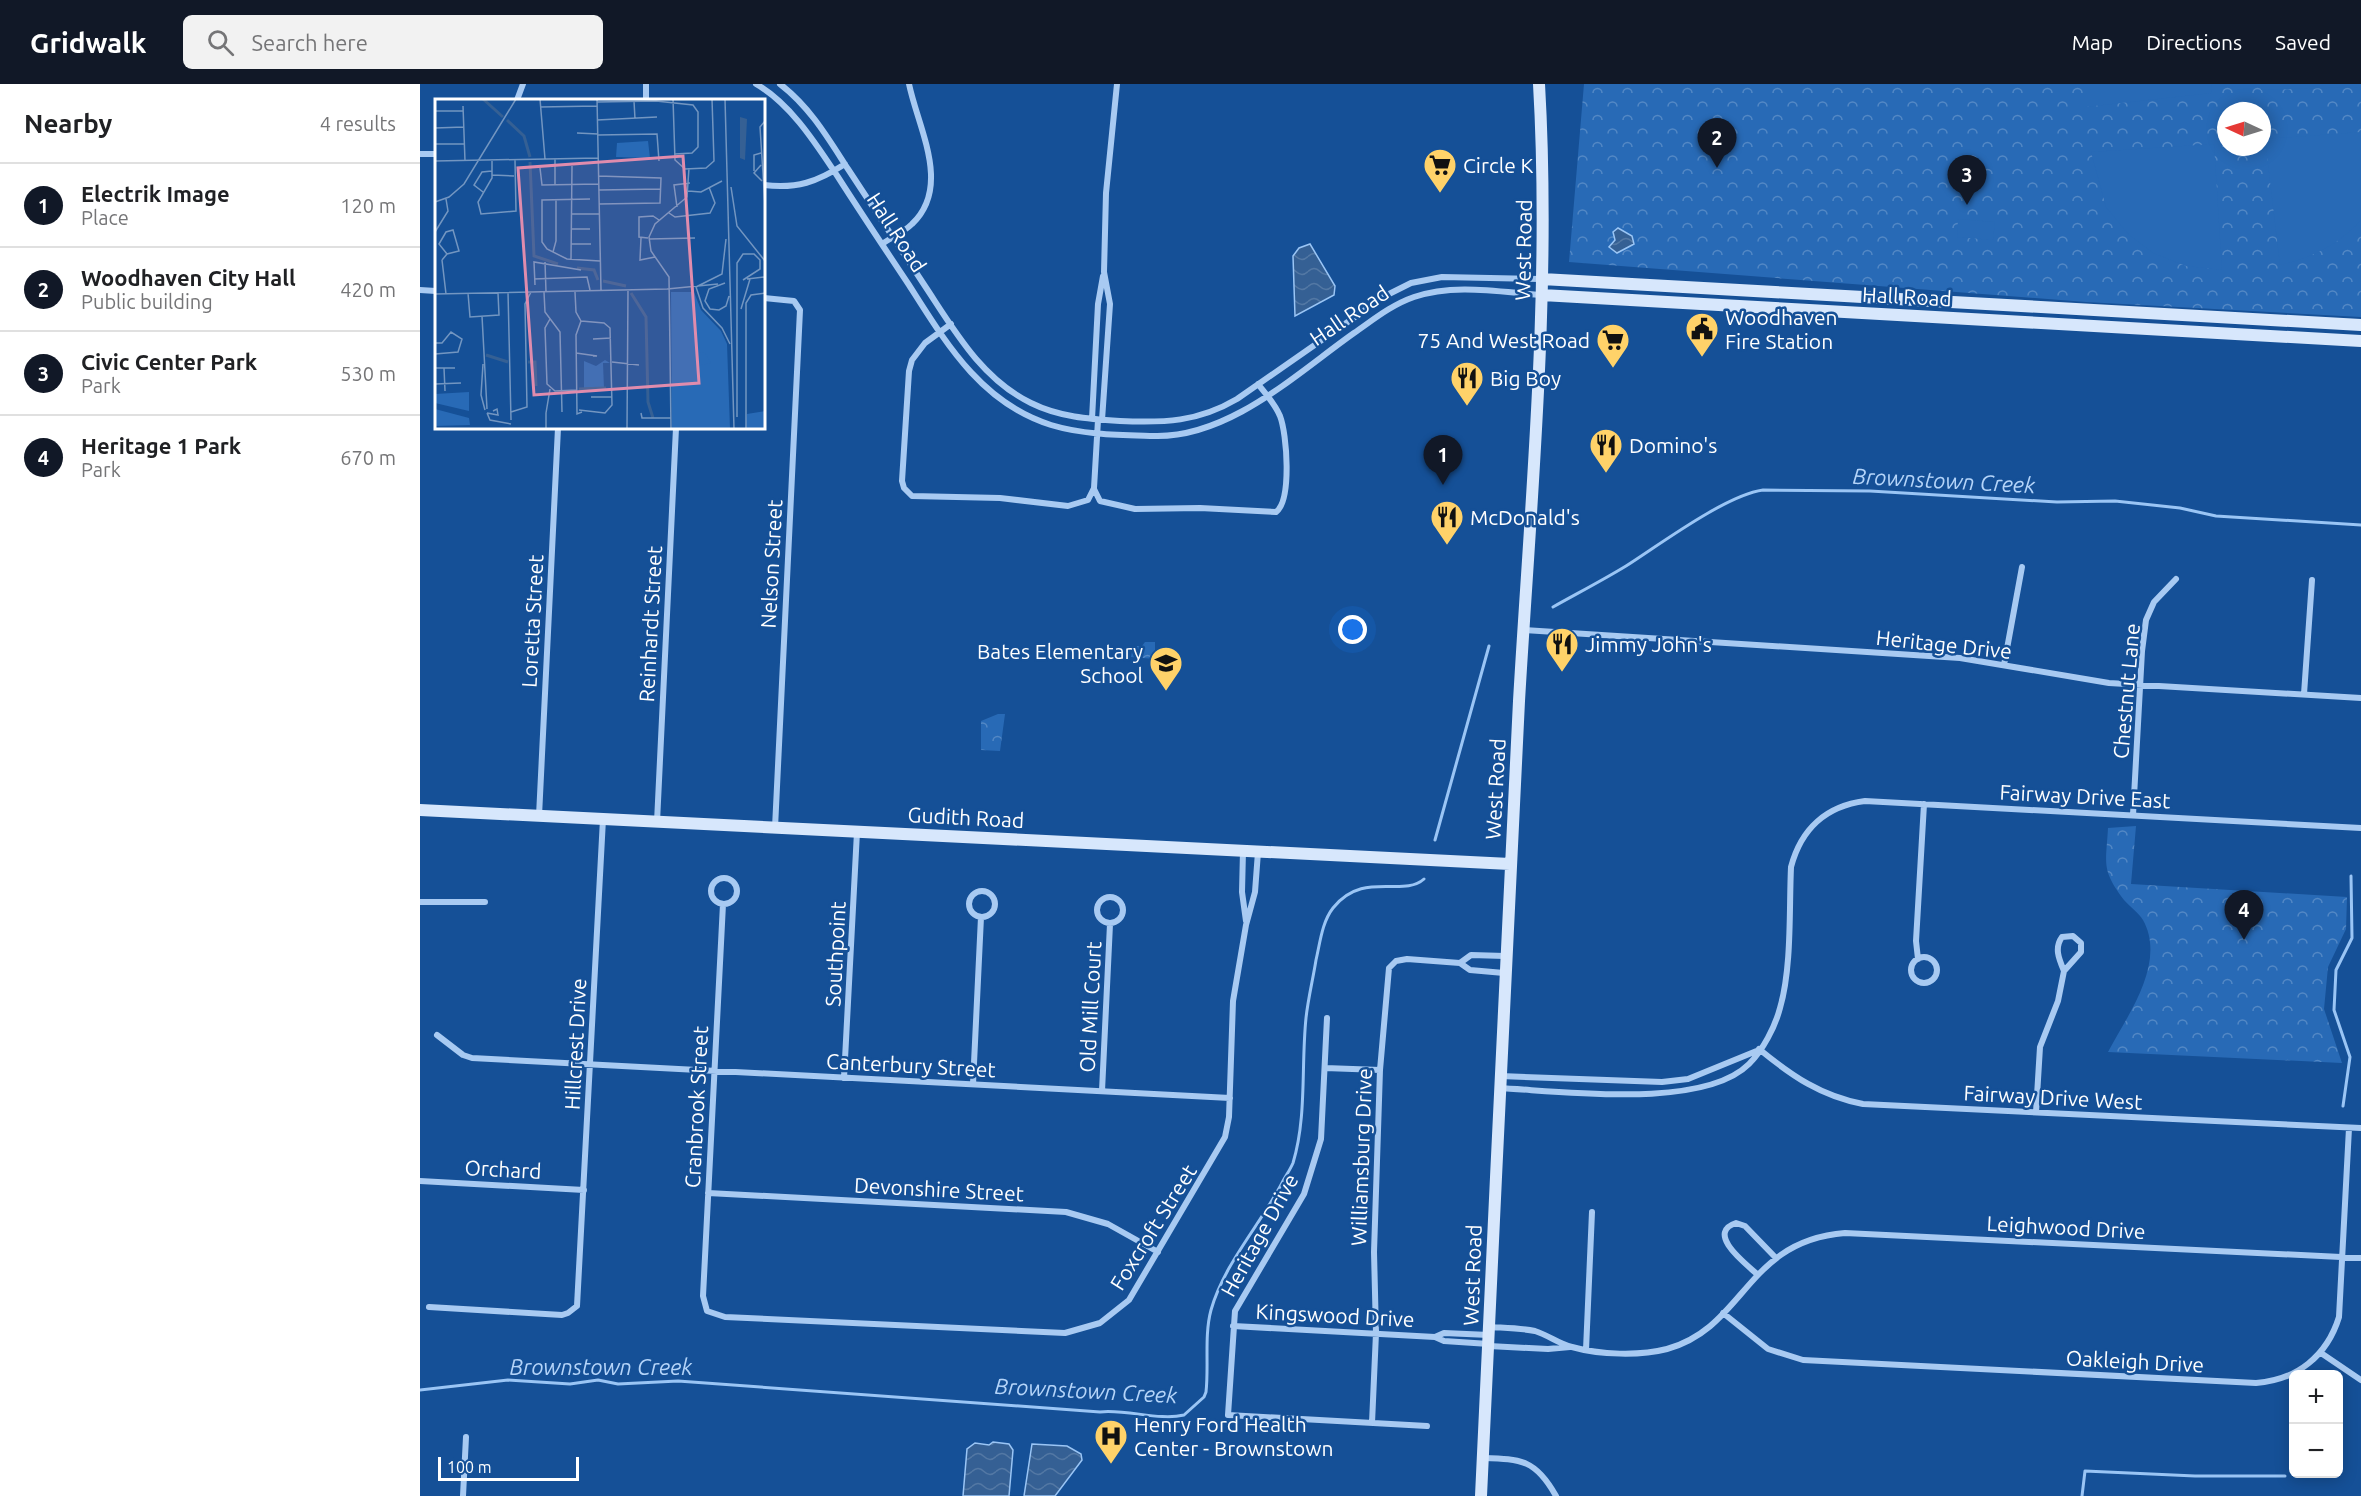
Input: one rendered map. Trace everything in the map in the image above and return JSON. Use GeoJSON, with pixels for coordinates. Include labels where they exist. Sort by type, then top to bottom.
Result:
{"type":"FeatureCollection","features":[{"type":"Feature","properties":{"kind":"street"},"geometry":{"type":"LineString","coordinates":[[517,99],[523,84]]}},
{"type":"Feature","properties":{"kind":"street","name":"Hall Road"},"geometry":{"type":"LineString","coordinates":[[756,84],[777,99],[799,122],[970,373],[1005,403],[1050,424],[1097,433],[1161,436],[1193,433],[1227,421],[1402,302],[1444,291],[2361,341]]}},
{"type":"Feature","properties":{"kind":"street","name":"Hall Road"},"geometry":{"type":"LineString","coordinates":[[780,84],[815,118],[980,365],[1013,393],[1052,411],[1097,420],[1159,423],[1190,420],[1222,408],[1401,287],[1442,277],[1658,285],[2361,325]]}},
{"type":"Feature","properties":{"kind":"street","name":"Hall Road"},"geometry":{"type":"LineString","coordinates":[[893,236],[918,218],[931,189],[931,168],[909,84]]}},
{"type":"Feature","properties":{"kind":"street"},"geometry":{"type":"LineString","coordinates":[[951,324],[918,350],[909,371],[902,481],[908,493],[916,497],[1000,498],[1068,506],[1088,501],[1094,488],[1097,433],[1098,304],[1104,272],[1108,164],[1117,84]]}},
{"type":"Feature","properties":{"kind":"street","name":"West Road"},"geometry":{"type":"LineString","coordinates":[[1481,1496],[1504,973],[1542,295],[1544,173],[1539,84]]}},
{"type":"Feature","properties":{"kind":"street"},"geometry":{"type":"LineString","coordinates":[[765,184],[799,186],[819,180],[845,164]]}},
{"type":"Feature","properties":{"kind":"street"},"geometry":{"type":"LineString","coordinates":[[882,244],[893,236]]}},
{"type":"Feature","properties":{"kind":"street"},"geometry":{"type":"LineString","coordinates":[[1097,420],[1110,304],[1104,272]]}},
{"type":"Feature","properties":{"kind":"street"},"geometry":{"type":"LineString","coordinates":[[1442,277],[1444,291]]}},
{"type":"Feature","properties":{"kind":"street"},"geometry":{"type":"LineString","coordinates":[[1609,299],[1610,283]]}},
{"type":"Feature","properties":{"kind":"street"},"geometry":{"type":"LineString","coordinates":[[1658,285],[1658,301]]}},
{"type":"Feature","properties":{"kind":"street"},"geometry":{"type":"LineString","coordinates":[[420,290],[435,291]]}},
{"type":"Feature","properties":{"kind":"street"},"geometry":{"type":"LineString","coordinates":[[1795,310],[1796,294]]}},
{"type":"Feature","properties":{"kind":"street","name":"Nelson Street"},"geometry":{"type":"LineString","coordinates":[[765,298],[790,300],[797,304],[800,310],[775,828]]}},
{"type":"Feature","properties":{"kind":"street"},"geometry":{"type":"LineString","coordinates":[[2012,322],[2013,306]]}},
{"type":"Feature","properties":{"kind":"street"},"geometry":{"type":"LineString","coordinates":[[1367,309],[1374,319]]}},
{"type":"Feature","properties":{"kind":"street"},"geometry":{"type":"LineString","coordinates":[[2207,333],[2208,317]]}},
{"type":"Feature","properties":{"kind":"street"},"geometry":{"type":"LineString","coordinates":[[1094,488],[1100,501],[1123,508],[1200,508],[1276,512],[1285,501],[1286,438],[1279,413],[1258,384]]}},
{"type":"Feature","properties":{"kind":"street","name":"Loretta Street"},"geometry":{"type":"LineString","coordinates":[[539,816],[558,429]]}},
{"type":"Feature","properties":{"kind":"street","name":"Reinhardt Street"},"geometry":{"type":"LineString","coordinates":[[657,822],[676,429]]}},
{"type":"Feature","properties":{"kind":"street"},"geometry":{"type":"LineString","coordinates":[[2004,665],[2022,567]]}},
{"type":"Feature","properties":{"kind":"street","name":"Chestnut Lane"},"geometry":{"type":"LineString","coordinates":[[2133,815],[2146,621],[2154,602],[2176,579]]}},
{"type":"Feature","properties":{"kind":"street"},"geometry":{"type":"LineString","coordinates":[[2304,694],[2312,580]]}},
{"type":"Feature","properties":{"kind":"street","name":"Heritage Drive"},"geometry":{"type":"LineString","coordinates":[[1523,630],[1960,658],[2089,681],[2361,698]]}},
{"type":"Feature","properties":{"kind":"street","name":"Fairway Drive East"},"geometry":{"type":"LineString","coordinates":[[1759,1050],[1774,1025],[1783,999],[1791,867],[1798,844],[1814,823],[1830,811],[1852,803],[1924,804],[2361,828]]}},
{"type":"Feature","properties":{"kind":"street"},"geometry":{"type":"LineString","coordinates":[[1918,959],[1916,941],[1924,804]]}},
{"type":"Feature","properties":{"kind":"street","name":"Gudith Road"},"geometry":{"type":"LineString","coordinates":[[420,810],[1510,864]]}},
{"type":"Feature","properties":{"kind":"street","name":"Hillcrest Drive"},"geometry":{"type":"LineString","coordinates":[[429,1307],[568,1314],[574,1310],[579,1301],[603,819]]}},
{"type":"Feature","properties":{"kind":"street","name":"Southpoint"},"geometry":{"type":"LineString","coordinates":[[844,1078],[857,832]]}},
{"type":"Feature","properties":{"kind":"street","name":"Foxcroft Street"},"geometry":{"type":"LineString","coordinates":[[1242,851],[1242,892],[1246,925]]}},
{"type":"Feature","properties":{"kind":"street","name":"Foxcroft Street"},"geometry":{"type":"LineString","coordinates":[[707,1311],[725,1317],[1065,1334],[1100,1323],[1120,1308],[1135,1292],[1221,1147],[1229,1124],[1233,1000],[1246,925],[1255,892],[1258,852]]}},
{"type":"Feature","properties":{"kind":"street","name":"Cranbrook Street"},"geometry":{"type":"LineString","coordinates":[[725,878],[735,885],[737,892],[734,900],[723,904],[714,900],[711,891],[715,881],[725,878]]}},
{"type":"Feature","properties":{"kind":"street"},"geometry":{"type":"LineString","coordinates":[[981,891],[989,892],[995,903],[992,912],[981,917],[973,914],[969,906],[970,898],[981,891]]}},
{"type":"Feature","properties":{"kind":"street","name":"Old Mill Court"},"geometry":{"type":"LineString","coordinates":[[1112,897],[1122,904],[1123,913],[1118,921],[1110,924],[1100,919],[1097,909],[1103,899],[1112,897]]}},
{"type":"Feature","properties":{"kind":"street"},"geometry":{"type":"LineString","coordinates":[[420,902],[485,902]]}},
{"type":"Feature","properties":{"kind":"street","name":"Cranbrook Street"},"geometry":{"type":"LineString","coordinates":[[707,1311],[703,1296],[723,904]]}},
{"type":"Feature","properties":{"kind":"street"},"geometry":{"type":"LineString","coordinates":[[973,1084],[981,917]]}},
{"type":"Feature","properties":{"kind":"street","name":"Old Mill Court"},"geometry":{"type":"LineString","coordinates":[[1102,1091],[1110,924]]}},
{"type":"Feature","properties":{"kind":"street"},"geometry":{"type":"LineString","coordinates":[[2036,1112],[2040,1047],[2058,1001],[2064,970],[2081,952],[2081,943],[2073,936],[2062,937],[2058,943],[2058,957],[2064,970]]}},
{"type":"Feature","properties":{"kind":"street","name":"Williamsburg Drive"},"geometry":{"type":"LineString","coordinates":[[1460,963],[1471,955],[1505,956]]}},
{"type":"Feature","properties":{"kind":"street"},"geometry":{"type":"LineString","coordinates":[[1926,958],[1934,962],[1936,970],[1930,981],[1918,982],[1913,976],[1912,964],[1918,959],[1926,958]]}},
{"type":"Feature","properties":{"kind":"street","name":"Williamsburg Drive"},"geometry":{"type":"LineString","coordinates":[[1372,1423],[1376,1333],[1374,1252],[1380,1070],[1388,972],[1391,965],[1402,959],[1460,963],[1470,970],[1504,973]]}},
{"type":"Feature","properties":{"kind":"street","name":"Heritage Drive"},"geometry":{"type":"LineString","coordinates":[[1327,1018],[1321,1139],[1311,1177],[1293,1214],[1238,1305],[1233,1326],[1228,1415],[1426,1426]]}},
{"type":"Feature","properties":{"kind":"street","name":"Canterbury Street"},"geometry":{"type":"LineString","coordinates":[[436,1035],[463,1055],[472,1058],[1230,1098]]}},
{"type":"Feature","properties":{"kind":"street"},"geometry":{"type":"LineString","coordinates":[[1499,1082],[1662,1082],[1688,1079],[1759,1050]]}},
{"type":"Feature","properties":{"kind":"street"},"geometry":{"type":"LineString","coordinates":[[1499,1082],[1617,1093],[1661,1094],[1710,1084],[1749,1064],[1759,1050]]}},
{"type":"Feature","properties":{"kind":"street","name":"Fairway Drive West"},"geometry":{"type":"LineString","coordinates":[[1759,1050],[1805,1084],[1847,1101],[1875,1105],[2361,1128]]}},
{"type":"Feature","properties":{"kind":"street"},"geometry":{"type":"LineString","coordinates":[[1325,1068],[1380,1070]]}},
{"type":"Feature","properties":{"kind":"street"},"geometry":{"type":"LineString","coordinates":[[1617,1081],[1617,1093]]}},
{"type":"Feature","properties":{"kind":"street","name":"Oakleigh Drive"},"geometry":{"type":"LineString","coordinates":[[1723,1313],[1768,1349],[1796,1359],[1822,1362],[2256,1383],[2291,1375],[2320,1353],[2332,1335],[2339,1317],[2349,1128]]}},
{"type":"Feature","properties":{"kind":"street","name":"Orchard"},"geometry":{"type":"LineString","coordinates":[[420,1181],[584,1190]]}},
{"type":"Feature","properties":{"kind":"street","name":"Devonshire Street"},"geometry":{"type":"LineString","coordinates":[[708,1193],[1066,1212],[1108,1224],[1158,1252]]}},
{"type":"Feature","properties":{"kind":"street"},"geometry":{"type":"LineString","coordinates":[[1586,1350],[1592,1212]]}},
{"type":"Feature","properties":{"kind":"street"},"geometry":{"type":"LineString","coordinates":[[1757,1274],[1726,1244],[1724,1235],[1728,1227],[1736,1223],[1745,1226],[1775,1257]]}},
{"type":"Feature","properties":{"kind":"street","name":"Leighwood Drive"},"geometry":{"type":"LineString","coordinates":[[1489,1338],[1537,1332],[1570,1347],[1586,1350],[1633,1353],[1667,1349],[1699,1335],[1723,1313],[1775,1257],[1813,1238],[1845,1233],[2361,1258]]}},
{"type":"Feature","properties":{"kind":"street","name":"Kingswood Drive"},"geometry":{"type":"LineString","coordinates":[[1233,1326],[1435,1337],[1444,1341],[1489,1338]]}},
{"type":"Feature","properties":{"kind":"street","name":"Leighwood Drive"},"geometry":{"type":"LineString","coordinates":[[1489,1338],[1548,1349],[1570,1347]]}},
{"type":"Feature","properties":{"kind":"street"},"geometry":{"type":"LineString","coordinates":[[2320,1353],[2361,1380]]}},
{"type":"Feature","properties":{"kind":"street"},"geometry":{"type":"LineString","coordinates":[[463,1496],[466,1437]]}},
{"type":"Feature","properties":{"kind":"street"},"geometry":{"type":"LineString","coordinates":[[1483,1458],[1530,1464],[1542,1474],[1556,1496]]}},
{"type":"Feature","properties":{"kind":"green space"},"geometry":{"type":"Polygon","coordinates":[[[1584,84],[2361,84],[2361,317],[2086,302],[1569,262],[1584,84]]]}},
{"type":"Feature","properties":{"kind":"green space"},"geometry":{"type":"Polygon","coordinates":[[[2085,84],[2211,84],[2212,93],[2085,107],[2085,84]]]}},
{"type":"Feature","properties":{"kind":"green space"},"geometry":{"type":"Polygon","coordinates":[[[2261,84],[2361,84],[2361,87],[2261,90],[2261,84]]]}},
{"type":"Feature","properties":{"kind":"green space"},"geometry":{"type":"Polygon","coordinates":[[[2361,132],[2361,220],[2343,237],[2324,249],[2303,259],[2280,265],[2267,156],[2271,156],[2271,139],[2361,132]]]}},
{"type":"Feature","properties":{"kind":"green space"},"geometry":{"type":"Polygon","coordinates":[[[2214,144],[2222,270],[2186,266],[2153,253],[2129,235],[2106,207],[2091,152],[2214,144]]]}},
{"type":"Feature","properties":{"kind":"green space"},"geometry":{"type":"Polygon","coordinates":[[[1958,219],[1995,222],[1993,240],[1957,237],[1958,219]]]}},
{"type":"Feature","properties":{"kind":"green space"},"geometry":{"type":"Polygon","coordinates":[[[1145,642],[1155,642],[1155,659],[1131,657],[1133,646],[1142,646],[1145,642]]]}},
{"type":"Feature","properties":{"kind":"green space"},"geometry":{"type":"Polygon","coordinates":[[[998,714],[1005,714],[1000,751],[981,750],[981,721],[998,714]]]}},
{"type":"Feature","properties":{"kind":"green space"},"geometry":{"type":"Polygon","coordinates":[[[2136,826],[2131,884],[2347,897],[2346,929],[2328,967],[2324,1009],[2342,1063],[2108,1052],[2142,989],[2150,954],[2149,937],[2143,920],[2117,890],[2108,873],[2106,859],[2108,828],[2136,826]]]}},
{"type":"Feature","properties":{"kind":"water"},"geometry":{"type":"Polygon","coordinates":[[[1618,228],[1632,236],[1634,244],[1617,253],[1609,247],[1615,240],[1613,232],[1618,228]]]}},
{"type":"Feature","properties":{"kind":"water"},"geometry":{"type":"Polygon","coordinates":[[[1310,244],[1335,286],[1334,295],[1295,316],[1293,256],[1299,248],[1310,244]]]}},
{"type":"Feature","properties":{"kind":"water"},"geometry":{"type":"Polygon","coordinates":[[[993,1442],[1009,1444],[1013,1450],[1009,1496],[963,1496],[967,1449],[975,1443],[989,1445],[993,1442]]]}},
{"type":"Feature","properties":{"kind":"water"},"geometry":{"type":"Polygon","coordinates":[[[1032,1444],[1067,1446],[1081,1454],[1082,1460],[1055,1496],[1024,1496],[1032,1444]]]}},
{"type":"Feature","properties":{"kind":"waterway","name":"Brownstown Creek"},"geometry":{"type":"LineString","coordinates":[[1553,607],[1626,566],[1712,511],[1731,501],[1763,490],[1870,491],[2057,502],[2115,501],[2180,508],[2216,516],[2361,525]]}},
{"type":"Feature","properties":{"kind":"waterway","name":"Brownstown Creek"},"geometry":{"type":"LineString","coordinates":[[1435,840],[1489,646]]}},
{"type":"Feature","properties":{"kind":"waterway"},"geometry":{"type":"LineString","coordinates":[[2343,1106],[2350,1057],[2334,1010],[2336,970],[2352,938],[2351,876]]}},
{"type":"Feature","properties":{"kind":"waterway","name":"Brownstown Creek"},"geometry":{"type":"LineString","coordinates":[[420,1390],[508,1380],[570,1384],[598,1380],[618,1384],[678,1381],[1121,1412],[1164,1417],[1184,1415],[1204,1397],[1206,1392],[1209,1320],[1217,1293],[1233,1261],[1293,1163],[1302,1110],[1307,1011],[1326,920],[1333,908],[1357,890],[1369,887],[1405,886],[1424,879]]}},
{"type":"Feature","properties":{"kind":"waterway"},"geometry":{"type":"LineString","coordinates":[[2082,1496],[2085,1471],[2195,1476],[2285,1476]]}},
{"type":"Feature","properties":{"kind":"place","name":"Woodhaven City Hall"},"geometry":{"type":"Point","coordinates":[1717,168]}},
{"type":"Feature","properties":{"kind":"place","name":"Circle K"},"geometry":{"type":"Point","coordinates":[1440,194]}},
{"type":"Feature","properties":{"kind":"place","name":"Civic Center Park"},"geometry":{"type":"Point","coordinates":[1967,205]}},
{"type":"Feature","properties":{"kind":"place","name":"Woodhaven Fire Station"},"geometry":{"type":"Point","coordinates":[1702,358]}},
{"type":"Feature","properties":{"kind":"place","name":"75 And West Road"},"geometry":{"type":"Point","coordinates":[1613,369]}},
{"type":"Feature","properties":{"kind":"place","name":"Big Boy"},"geometry":{"type":"Point","coordinates":[1467,407]}},
{"type":"Feature","properties":{"kind":"place","name":"Domino's"},"geometry":{"type":"Point","coordinates":[1606,474]}},
{"type":"Feature","properties":{"kind":"place","name":"Electrik Image"},"geometry":{"type":"Point","coordinates":[1443,485]}},
{"type":"Feature","properties":{"kind":"place","name":"McDonald's"},"geometry":{"type":"Point","coordinates":[1447,546]}},
{"type":"Feature","properties":{"kind":"place","name":"Jimmy John's"},"geometry":{"type":"Point","coordinates":[1562,673]}},
{"type":"Feature","properties":{"kind":"place","name":"Bates Elementary School"},"geometry":{"type":"Point","coordinates":[1166,692]}},
{"type":"Feature","properties":{"kind":"place","name":"Heritage 1 Park"},"geometry":{"type":"Point","coordinates":[2244,940]}},
{"type":"Feature","properties":{"kind":"place","name":"Henry Ford Health Center - Brownstown"},"geometry":{"type":"Point","coordinates":[1111,1465]}}]}
